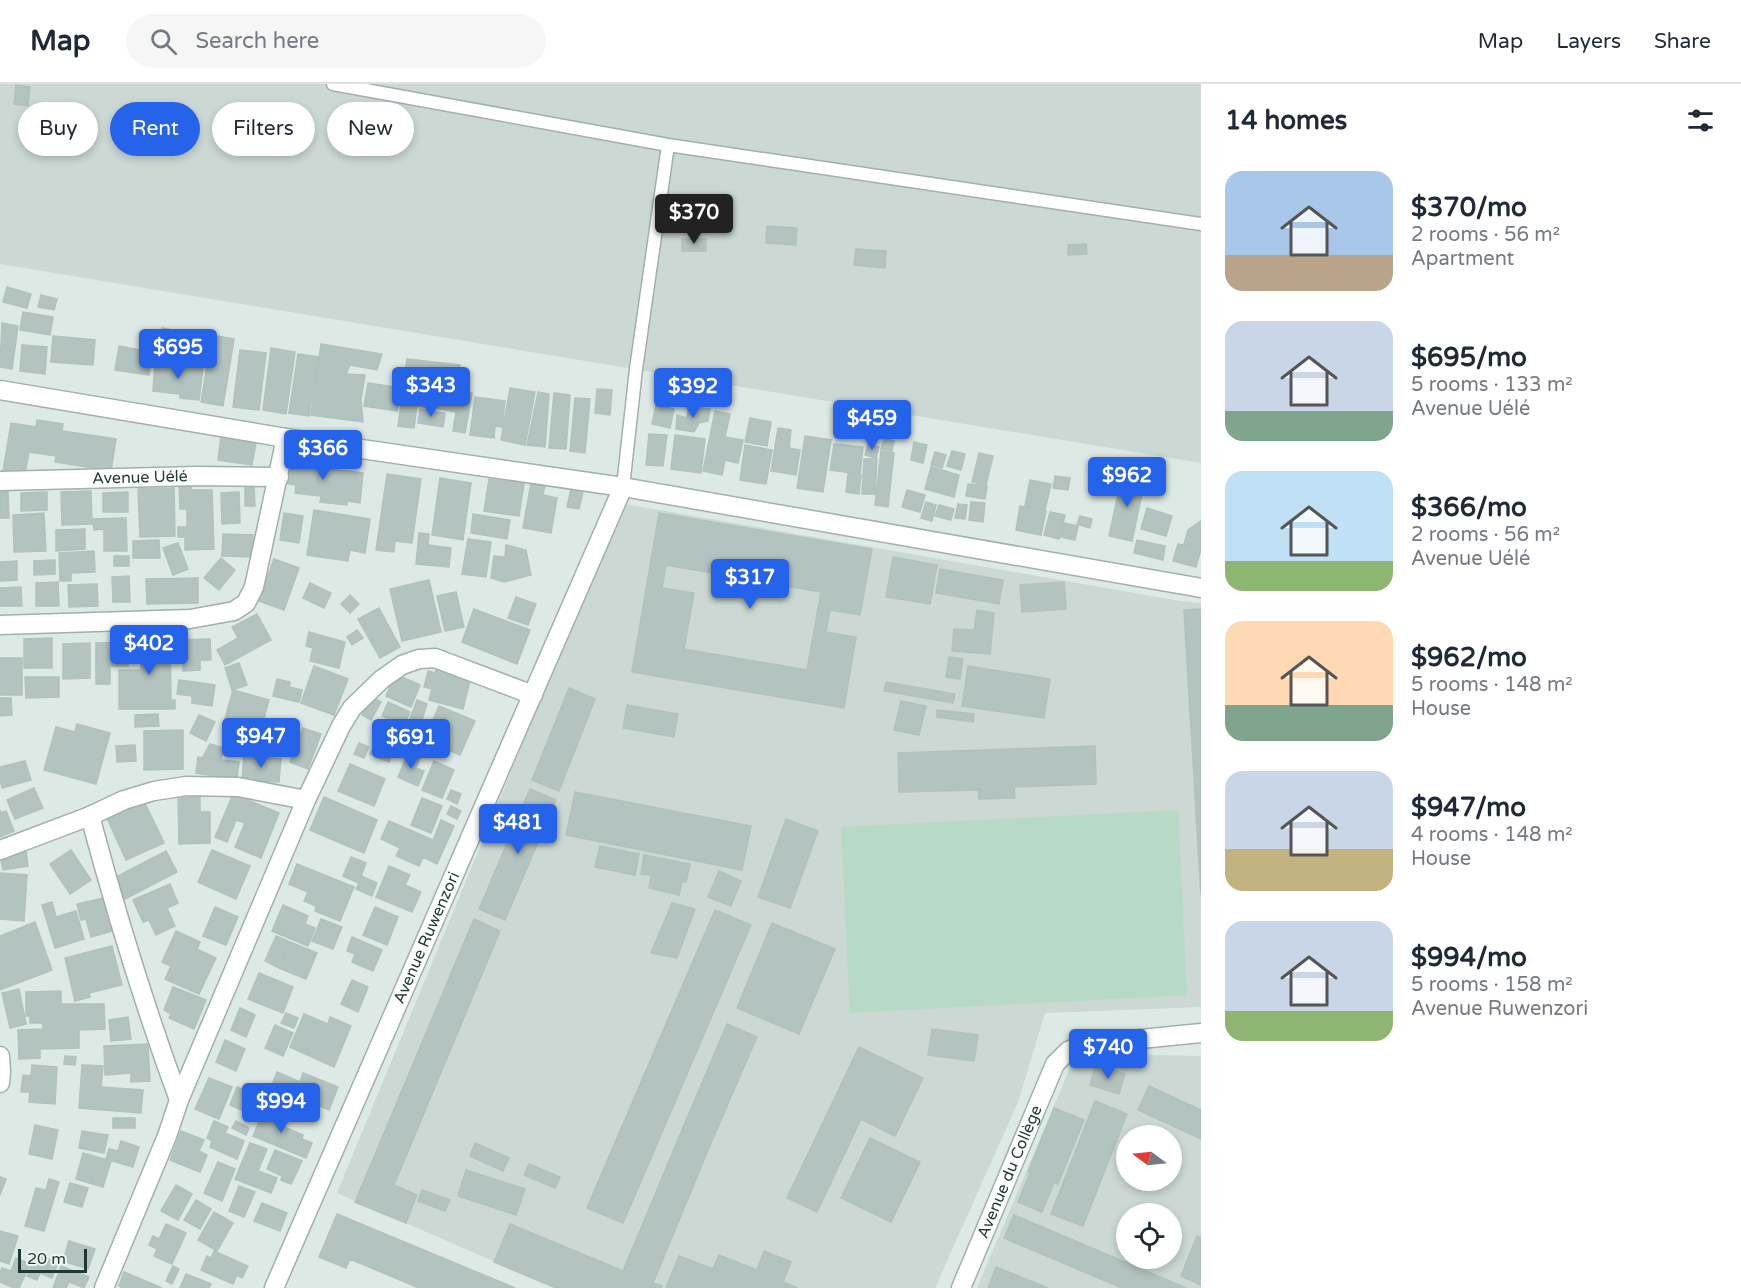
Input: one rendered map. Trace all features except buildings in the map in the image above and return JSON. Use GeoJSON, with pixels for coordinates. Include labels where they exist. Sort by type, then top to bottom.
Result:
{"type":"FeatureCollection","features":[{"type":"Feature","properties":{"kind":"street"},"geometry":{"type":"LineString","coordinates":[[0,390],[286,438],[623,487],[1201,588]]}},
{"type":"Feature","properties":{"kind":"street"},"geometry":{"type":"LineString","coordinates":[[0,625],[190,619],[234,611],[246,603],[254,586],[286,438]]}},
{"type":"Feature","properties":{"kind":"street","name":"Avenue Uélé"},"geometry":{"type":"LineString","coordinates":[[0,481],[197,476],[279,477]]}},
{"type":"Feature","properties":{"kind":"street","name":"Avenue Ruwenzori"},"geometry":{"type":"LineString","coordinates":[[274,1288],[623,487]]}},
{"type":"Feature","properties":{"kind":"street"},"geometry":{"type":"LineString","coordinates":[[104,1288],[167,1136],[179,1100],[306,800],[352,708],[382,679],[402,665],[419,659],[435,658],[533,695]]}},
{"type":"Feature","properties":{"kind":"street"},"geometry":{"type":"LineString","coordinates":[[0,850],[90,816],[124,800],[154,791],[186,786],[238,787],[306,800]]}},
{"type":"Feature","properties":{"kind":"street"},"geometry":{"type":"LineString","coordinates":[[90,816],[118,920],[179,1100]]}},
{"type":"Feature","properties":{"kind":"street","name":"Avenue du Collège"},"geometry":{"type":"LineString","coordinates":[[962,1288],[1055,1064],[1068,1051],[1082,1045],[1201,1033]]}},
{"type":"Feature","properties":{"kind":"street"},"geometry":{"type":"LineString","coordinates":[[0,1056],[2,1072],[0,1083]]}},
{"type":"Feature","properties":{"kind":"lane"},"geometry":{"type":"LineString","coordinates":[[333,84],[668,145],[1201,224]]}},
{"type":"Feature","properties":{"kind":"lane"},"geometry":{"type":"LineString","coordinates":[[623,487],[636,369],[668,145]]}},
{"type":"Feature","properties":{"kind":"shaded area"},"geometry":{"type":"Polygon","coordinates":[[[0,84],[1201,84],[1201,463],[0,264],[0,84]]]}},
{"type":"Feature","properties":{"kind":"shaded area"},"geometry":{"type":"Polygon","coordinates":[[[625,504],[1201,603],[1201,1007],[1045,1013],[1018,1102],[935,1288],[555,1288],[337,1193],[546,687],[625,504]]]}},
{"type":"Feature","properties":{"kind":"shaded area"},"geometry":{"type":"Polygon","coordinates":[[[1089,1054],[1201,1056],[1201,1288],[977,1288],[1072,1063],[1089,1054]]]}},
{"type":"Feature","properties":{"kind":"green space"},"geometry":{"type":"Polygon","coordinates":[[[1178,810],[1187,995],[850,1013],[841,827],[1178,810]]]}}]}
